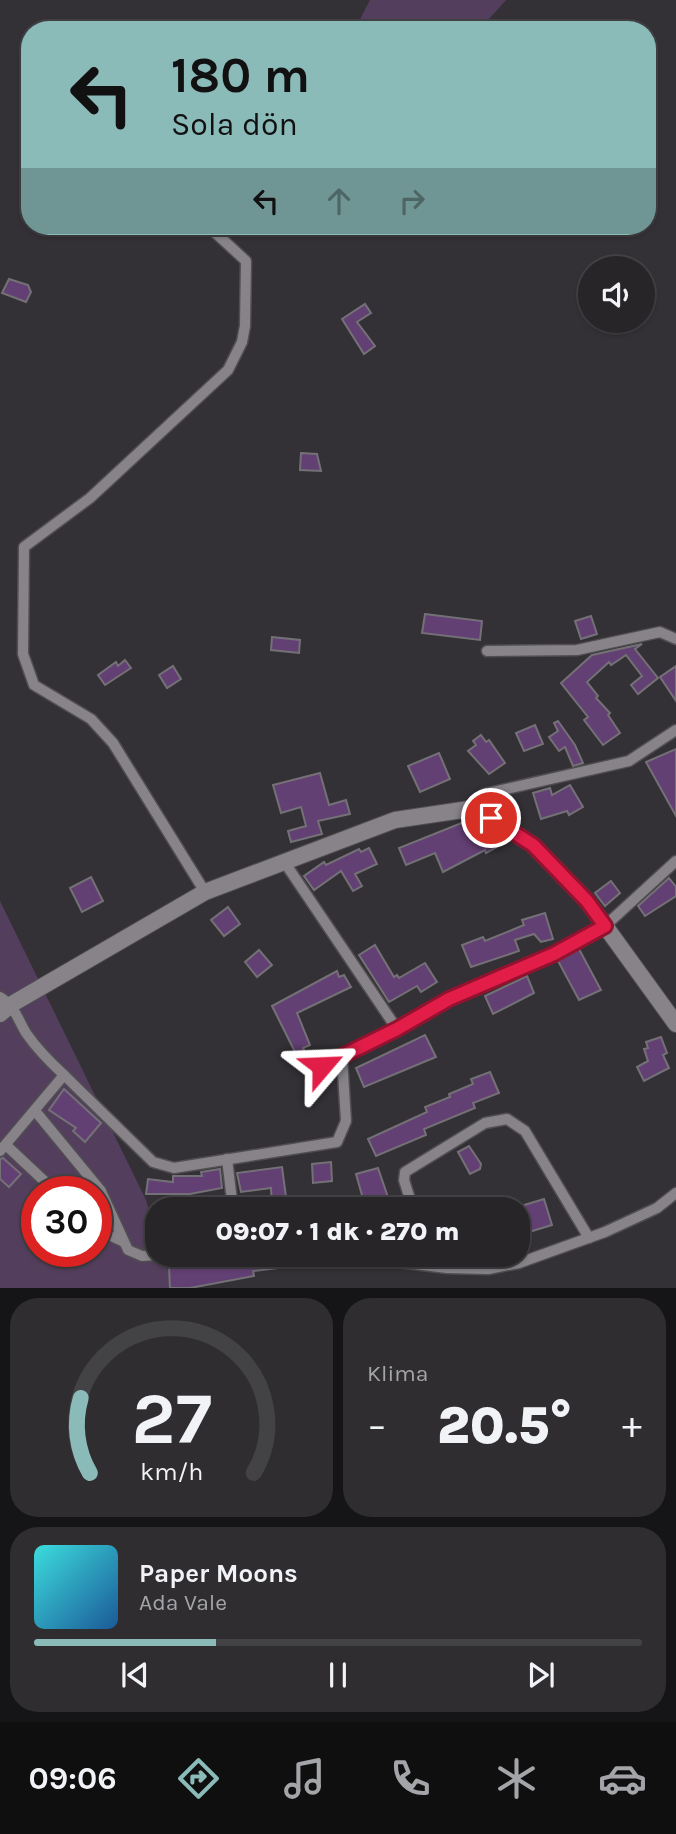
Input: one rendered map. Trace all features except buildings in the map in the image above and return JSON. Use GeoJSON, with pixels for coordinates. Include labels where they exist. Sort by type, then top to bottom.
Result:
{"type":"FeatureCollection","features":[{"type":"Feature","properties":{"kind":"street"},"geometry":{"type":"LineString","coordinates":[[205,892],[113,743],[91,719],[34,685],[23,654],[24,547],[90,498],[228,370],[242,342],[246,261],[218,235]]}},
{"type":"Feature","properties":{"kind":"street"},"geometry":{"type":"LineString","coordinates":[[486,651],[577,650],[660,632],[676,639]]}},
{"type":"Feature","properties":{"kind":"street"},"geometry":{"type":"LineString","coordinates":[[469,809],[484,794],[629,761],[676,730]]}},
{"type":"Feature","properties":{"kind":"street"},"geometry":{"type":"LineString","coordinates":[[342,1057],[346,1121],[337,1142],[174,1168],[153,1162],[46,1059],[4,1005],[205,892],[283,860],[395,820],[469,809],[491,818],[533,845],[587,901],[676,1024]]}},
{"type":"Feature","properties":{"kind":"street"},"geometry":{"type":"LineString","coordinates":[[283,860],[397,1029]]}},
{"type":"Feature","properties":{"kind":"street"},"geometry":{"type":"LineString","coordinates":[[322,1066],[397,1029],[449,999],[554,954],[605,926],[676,861]]}},
{"type":"Feature","properties":{"kind":"street"},"geometry":{"type":"LineString","coordinates":[[37,1176],[4,1149],[64,1076]]}},
{"type":"Feature","properties":{"kind":"street"},"geometry":{"type":"LineString","coordinates":[[36,1112],[101,1191],[124,1242],[134,1255],[145,1255]]}},
{"type":"Feature","properties":{"kind":"street"},"geometry":{"type":"LineString","coordinates":[[409,1197],[404,1180],[405,1172],[485,1123],[506,1119],[525,1131],[590,1238]]}},
{"type":"Feature","properties":{"kind":"street"},"geometry":{"type":"LineString","coordinates":[[227,1159],[232,1197]]}},
{"type":"Feature","properties":{"kind":"street"},"geometry":{"type":"LineString","coordinates":[[530,1258],[590,1238],[657,1208],[676,1193]]}},
{"type":"Feature","properties":{"kind":"street"},"geometry":{"type":"LineString","coordinates":[[112,1236],[124,1242]]}},
{"type":"Feature","properties":{"kind":"street"},"geometry":{"type":"LineString","coordinates":[[451,1267],[498,1267]]}},
{"type":"Feature","properties":{"kind":"shaded area"},"geometry":{"type":"Polygon","coordinates":[[[370,0],[506,0],[487,21],[359,21],[370,0]]]}},
{"type":"Feature","properties":{"kind":"shaded area"},"geometry":{"type":"Polygon","coordinates":[[[0,901],[145,1198],[145,1267],[167,1267],[174,1288],[0,1288],[0,901]]]}},
{"type":"Feature","properties":{"kind":"route"},"geometry":{"type":"LineString","coordinates":[[322,1066],[397,1029],[449,999],[554,954],[605,926],[587,901],[533,845],[491,818]]}}]}
